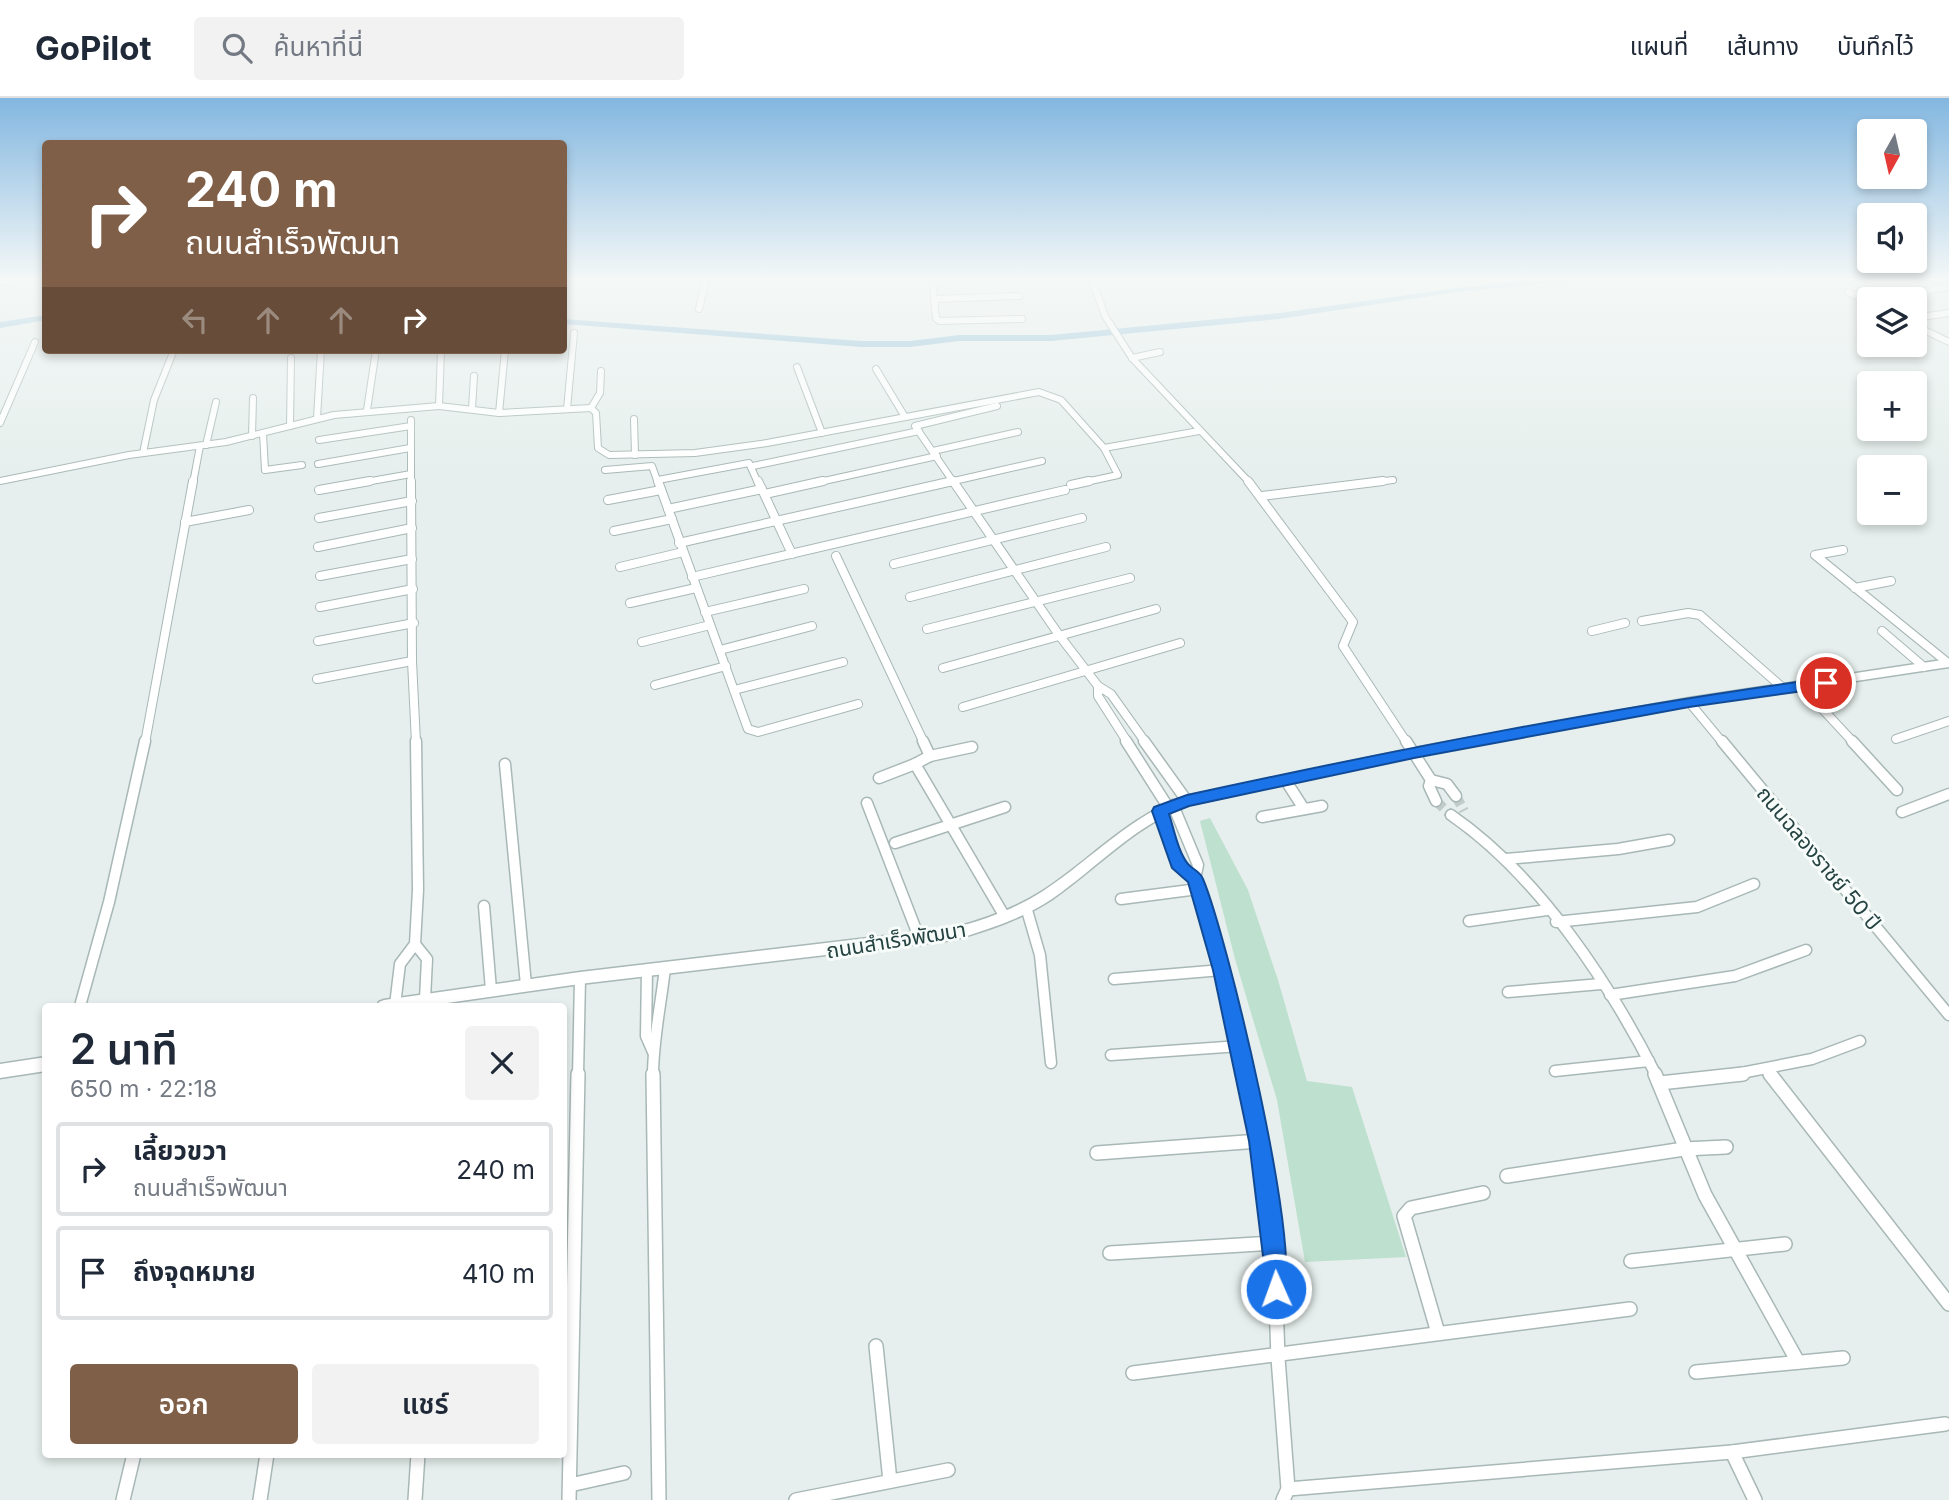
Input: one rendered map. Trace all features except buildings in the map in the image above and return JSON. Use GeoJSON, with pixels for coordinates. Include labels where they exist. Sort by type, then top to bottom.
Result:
{"type":"FeatureCollection","features":[{"type":"Feature","properties":{"kind":"street"},"geometry":{"type":"LineString","coordinates":[[0,423],[34,344]]}},
{"type":"Feature","properties":{"kind":"street"},"geometry":{"type":"LineString","coordinates":[[567,408],[573,344]]}},
{"type":"Feature","properties":{"kind":"street"},"geometry":{"type":"LineString","coordinates":[[1123,344],[1132,358],[1262,496],[1353,622],[1343,646],[1429,777],[1429,786],[1436,801]]}},
{"type":"Feature","properties":{"kind":"street"},"geometry":{"type":"LineString","coordinates":[[1132,358],[1160,352]]}},
{"type":"Feature","properties":{"kind":"street"},"geometry":{"type":"LineString","coordinates":[[143,453],[150,414],[163,372],[172,354]]}},
{"type":"Feature","properties":{"kind":"street"},"geometry":{"type":"LineString","coordinates":[[317,418],[321,354]]}},
{"type":"Feature","properties":{"kind":"street"},"geometry":{"type":"LineString","coordinates":[[367,410],[375,354]]}},
{"type":"Feature","properties":{"kind":"street"},"geometry":{"type":"LineString","coordinates":[[439,406],[441,354]]}},
{"type":"Feature","properties":{"kind":"street"},"geometry":{"type":"LineString","coordinates":[[499,413],[505,354]]}},
{"type":"Feature","properties":{"kind":"street"},"geometry":{"type":"LineString","coordinates":[[290,426],[291,358]]}},
{"type":"Feature","properties":{"kind":"street"},"geometry":{"type":"LineString","coordinates":[[797,367],[822,433]]}},
{"type":"Feature","properties":{"kind":"street"},"geometry":{"type":"LineString","coordinates":[[876,369],[905,417]]}},
{"type":"Feature","properties":{"kind":"street"},"geometry":{"type":"LineString","coordinates":[[591,408],[600,393],[601,371]]}},
{"type":"Feature","properties":{"kind":"street"},"geometry":{"type":"LineString","coordinates":[[472,410],[474,376]]}},
{"type":"Feature","properties":{"kind":"street"},"geometry":{"type":"LineString","coordinates":[[0,481],[143,453],[252,436],[317,418],[367,410],[439,406],[499,413],[591,408],[596,412],[598,448],[602,453],[635,455],[706,451],[822,433],[1044,392],[1061,400],[1104,448],[1118,475],[974,512],[692,577]]}},
{"type":"Feature","properties":{"kind":"street"},"geometry":{"type":"LineString","coordinates":[[252,436],[253,398]]}},
{"type":"Feature","properties":{"kind":"street"},"geometry":{"type":"LineString","coordinates":[[81,1003],[109,902],[144,747],[185,522],[216,402]]}},
{"type":"Feature","properties":{"kind":"street"},"geometry":{"type":"LineString","coordinates":[[997,406],[915,426],[1084,670],[1098,686],[1111,694],[1187,801]]}},
{"type":"Feature","properties":{"kind":"street"},"geometry":{"type":"LineString","coordinates":[[634,419],[635,455]]}},
{"type":"Feature","properties":{"kind":"street"},"geometry":{"type":"LineString","coordinates":[[319,440],[411,423],[414,589],[412,661],[416,731],[418,890],[415,944],[400,964],[390,1003]]}},
{"type":"Feature","properties":{"kind":"street"},"geometry":{"type":"LineString","coordinates":[[658,480],[741,464],[753,466],[919,431]]}},
{"type":"Feature","properties":{"kind":"street"},"geometry":{"type":"LineString","coordinates":[[1104,448],[1199,431]]}},
{"type":"Feature","properties":{"kind":"street"},"geometry":{"type":"LineString","coordinates":[[668,509],[935,454],[1018,432]]}},
{"type":"Feature","properties":{"kind":"street"},"geometry":{"type":"LineString","coordinates":[[263,433],[265,470],[302,466]]}},
{"type":"Feature","properties":{"kind":"street"},"geometry":{"type":"LineString","coordinates":[[318,464],[410,448]]}},
{"type":"Feature","properties":{"kind":"street"},"geometry":{"type":"LineString","coordinates":[[680,542],[1042,461]]}},
{"type":"Feature","properties":{"kind":"street"},"geometry":{"type":"LineString","coordinates":[[605,470],[648,464],[652,466],[748,729],[752,732],[858,704]]}},
{"type":"Feature","properties":{"kind":"street"},"geometry":{"type":"LineString","coordinates":[[753,466],[792,554]]}},
{"type":"Feature","properties":{"kind":"street"},"geometry":{"type":"LineString","coordinates":[[319,490],[411,474]]}},
{"type":"Feature","properties":{"kind":"street"},"geometry":{"type":"LineString","coordinates":[[1262,496],[1393,480]]}},
{"type":"Feature","properties":{"kind":"street"},"geometry":{"type":"LineString","coordinates":[[608,500],[661,490]]}},
{"type":"Feature","properties":{"kind":"street"},"geometry":{"type":"LineString","coordinates":[[319,518],[412,501]]}},
{"type":"Feature","properties":{"kind":"street"},"geometry":{"type":"LineString","coordinates":[[185,522],[249,510]]}},
{"type":"Feature","properties":{"kind":"street"},"geometry":{"type":"LineString","coordinates":[[894,564],[1082,518]]}},
{"type":"Feature","properties":{"kind":"street"},"geometry":{"type":"LineString","coordinates":[[614,531],[672,519]]}},
{"type":"Feature","properties":{"kind":"street"},"geometry":{"type":"LineString","coordinates":[[318,547],[412,528]]}},
{"type":"Feature","properties":{"kind":"street"},"geometry":{"type":"LineString","coordinates":[[910,597],[1106,547]]}},
{"type":"Feature","properties":{"kind":"street"},"geometry":{"type":"LineString","coordinates":[[1843,550],[1815,555],[1949,663]]}},
{"type":"Feature","properties":{"kind":"street"},"geometry":{"type":"LineString","coordinates":[[620,567],[684,552]]}},
{"type":"Feature","properties":{"kind":"street"},"geometry":{"type":"LineString","coordinates":[[836,556],[930,756]]}},
{"type":"Feature","properties":{"kind":"street"},"geometry":{"type":"LineString","coordinates":[[320,576],[412,559]]}},
{"type":"Feature","properties":{"kind":"street"},"geometry":{"type":"LineString","coordinates":[[926,629],[1130,578]]}},
{"type":"Feature","properties":{"kind":"street"},"geometry":{"type":"LineString","coordinates":[[1855,587],[1891,581]]}},
{"type":"Feature","properties":{"kind":"street"},"geometry":{"type":"LineString","coordinates":[[630,603],[696,588]]}},
{"type":"Feature","properties":{"kind":"street"},"geometry":{"type":"LineString","coordinates":[[320,607],[414,589]]}},
{"type":"Feature","properties":{"kind":"street"},"geometry":{"type":"LineString","coordinates":[[705,612],[804,589]]}},
{"type":"Feature","properties":{"kind":"street"},"geometry":{"type":"LineString","coordinates":[[943,668],[1156,609]]}},
{"type":"Feature","properties":{"kind":"street"},"geometry":{"type":"LineString","coordinates":[[1642,621],[1688,613],[1700,615],[1783,688]]}},
{"type":"Feature","properties":{"kind":"street"},"geometry":{"type":"LineString","coordinates":[[318,641],[414,623]]}},
{"type":"Feature","properties":{"kind":"street"},"geometry":{"type":"LineString","coordinates":[[1592,631],[1625,623]]}},
{"type":"Feature","properties":{"kind":"street"},"geometry":{"type":"LineString","coordinates":[[642,642],[710,625]]}},
{"type":"Feature","properties":{"kind":"street"},"geometry":{"type":"LineString","coordinates":[[720,650],[812,626]]}},
{"type":"Feature","properties":{"kind":"street"},"geometry":{"type":"LineString","coordinates":[[1882,631],[1924,667]]}},
{"type":"Feature","properties":{"kind":"street"},"geometry":{"type":"LineString","coordinates":[[963,707],[1180,643]]}},
{"type":"Feature","properties":{"kind":"street"},"geometry":{"type":"LineString","coordinates":[[317,678],[412,661]]}},
{"type":"Feature","properties":{"kind":"street"},"geometry":{"type":"LineString","coordinates":[[734,690],[843,662]]}},
{"type":"Feature","properties":{"kind":"street","name":"ถนนสำเร็จพัฒนา"},"geometry":{"type":"LineString","coordinates":[[401,1003],[425,999],[457,1000],[491,990],[580,978],[920,940],[980,927],[1026,907],[1054,890],[1134,827],[1167,808],[1187,801],[1292,790],[1416,756],[1689,702],[1949,663]]}},
{"type":"Feature","properties":{"kind":"street"},"geometry":{"type":"LineString","coordinates":[[655,685],[726,666]]}},
{"type":"Feature","properties":{"kind":"street"},"geometry":{"type":"LineString","coordinates":[[1098,686],[1098,696],[1167,808],[1198,865],[1197,884],[1222,970],[1240,1046],[1259,1141],[1274,1243],[1285,1495],[1732,1452],[1945,1424]]}},
{"type":"Feature","properties":{"kind":"street"},"geometry":{"type":"LineString","coordinates":[[1802,687],[1897,790]]}},
{"type":"Feature","properties":{"kind":"street","name":"ถนนฉลองราชย์ 50 ปี"},"geometry":{"type":"LineString","coordinates":[[1689,702],[1949,1016]]}},
{"type":"Feature","properties":{"kind":"street"},"geometry":{"type":"LineString","coordinates":[[1896,739],[1949,721]]}},
{"type":"Feature","properties":{"kind":"street"},"geometry":{"type":"LineString","coordinates":[[1121,731],[1135,728]]}},
{"type":"Feature","properties":{"kind":"street"},"geometry":{"type":"LineString","coordinates":[[879,778],[930,756],[972,747]]}},
{"type":"Feature","properties":{"kind":"street"},"geometry":{"type":"LineString","coordinates":[[505,764],[526,985]]}},
{"type":"Feature","properties":{"kind":"street"},"geometry":{"type":"LineString","coordinates":[[915,764],[1005,917]]}},
{"type":"Feature","properties":{"kind":"street"},"geometry":{"type":"LineString","coordinates":[[1429,777],[1447,784],[1456,796]]}},
{"type":"Feature","properties":{"kind":"street"},"geometry":{"type":"LineString","coordinates":[[1292,790],[1304,809]]}},
{"type":"Feature","properties":{"kind":"street"},"geometry":{"type":"LineString","coordinates":[[1902,812],[1949,794]]}},
{"type":"Feature","properties":{"kind":"street"},"geometry":{"type":"LineString","coordinates":[[867,803],[920,940]]}},
{"type":"Feature","properties":{"kind":"street"},"geometry":{"type":"LineString","coordinates":[[1262,817],[1322,806]]}},
{"type":"Feature","properties":{"kind":"street"},"geometry":{"type":"LineString","coordinates":[[895,843],[1004,807]]}},
{"type":"Feature","properties":{"kind":"street"},"geometry":{"type":"LineString","coordinates":[[1167,808],[1181,868],[1197,884]]}},
{"type":"Feature","properties":{"kind":"street"},"geometry":{"type":"LineString","coordinates":[[1451,815],[1466,817],[1506,859],[1610,995],[1660,1083],[1684,1149],[1798,1362]]}},
{"type":"Feature","properties":{"kind":"street"},"geometry":{"type":"LineString","coordinates":[[1506,859],[1618,849],[1669,840]]}},
{"type":"Feature","properties":{"kind":"street"},"geometry":{"type":"LineString","coordinates":[[1121,899],[1197,884]]}},
{"type":"Feature","properties":{"kind":"street"},"geometry":{"type":"LineString","coordinates":[[1556,922],[1697,907],[1754,884]]}},
{"type":"Feature","properties":{"kind":"street"},"geometry":{"type":"LineString","coordinates":[[484,906],[491,990]]}},
{"type":"Feature","properties":{"kind":"street"},"geometry":{"type":"LineString","coordinates":[[1026,907],[1040,955],[1051,1063]]}},
{"type":"Feature","properties":{"kind":"street"},"geometry":{"type":"LineString","coordinates":[[1469,921],[1547,910]]}},
{"type":"Feature","properties":{"kind":"street"},"geometry":{"type":"LineString","coordinates":[[415,944],[427,959],[425,999]]}},
{"type":"Feature","properties":{"kind":"street"},"geometry":{"type":"LineString","coordinates":[[1610,995],[1764,970],[1806,950]]}},
{"type":"Feature","properties":{"kind":"street"},"geometry":{"type":"LineString","coordinates":[[659,1500],[653,1052],[658,1035],[665,968]]}},
{"type":"Feature","properties":{"kind":"street"},"geometry":{"type":"LineString","coordinates":[[648,970],[646,1036],[653,1052]]}},
{"type":"Feature","properties":{"kind":"street"},"geometry":{"type":"LineString","coordinates":[[1114,979],[1222,970]]}},
{"type":"Feature","properties":{"kind":"street"},"geometry":{"type":"LineString","coordinates":[[580,978],[570,1493],[624,1473]]}},
{"type":"Feature","properties":{"kind":"street"},"geometry":{"type":"LineString","coordinates":[[1508,992],[1601,984]]}},
{"type":"Feature","properties":{"kind":"street"},"geometry":{"type":"LineString","coordinates":[[1660,1083],[1768,1071],[1834,1053],[1860,1041]]}},
{"type":"Feature","properties":{"kind":"street"},"geometry":{"type":"LineString","coordinates":[[1111,1055],[1240,1046]]}},
{"type":"Feature","properties":{"kind":"street"},"geometry":{"type":"LineString","coordinates":[[1555,1071],[1648,1061]]}},
{"type":"Feature","properties":{"kind":"street"},"geometry":{"type":"LineString","coordinates":[[0,1071],[42,1065]]}},
{"type":"Feature","properties":{"kind":"street"},"geometry":{"type":"LineString","coordinates":[[1768,1071],[1949,1304]]}},
{"type":"Feature","properties":{"kind":"street"},"geometry":{"type":"LineString","coordinates":[[1097,1153],[1259,1141]]}},
{"type":"Feature","properties":{"kind":"street"},"geometry":{"type":"LineString","coordinates":[[1507,1176],[1684,1149],[1726,1147]]}},
{"type":"Feature","properties":{"kind":"street"},"geometry":{"type":"LineString","coordinates":[[1438,1333],[1404,1216],[1411,1208],[1483,1193]]}},
{"type":"Feature","properties":{"kind":"street"},"geometry":{"type":"LineString","coordinates":[[1110,1253],[1274,1243]]}},
{"type":"Feature","properties":{"kind":"street"},"geometry":{"type":"LineString","coordinates":[[1631,1261],[1785,1244]]}},
{"type":"Feature","properties":{"kind":"street"},"geometry":{"type":"LineString","coordinates":[[1133,1373],[1278,1359],[1438,1333],[1630,1309]]}},
{"type":"Feature","properties":{"kind":"street"},"geometry":{"type":"LineString","coordinates":[[876,1346],[890,1481]]}},
{"type":"Feature","properties":{"kind":"street"},"geometry":{"type":"LineString","coordinates":[[1696,1372],[1843,1358]]}},
{"type":"Feature","properties":{"kind":"street"},"geometry":{"type":"LineString","coordinates":[[1732,1452],[1755,1500]]}},
{"type":"Feature","properties":{"kind":"street"},"geometry":{"type":"LineString","coordinates":[[123,1500],[133,1458]]}},
{"type":"Feature","properties":{"kind":"street"},"geometry":{"type":"LineString","coordinates":[[260,1500],[266,1458]]}},
{"type":"Feature","properties":{"kind":"street"},"geometry":{"type":"LineString","coordinates":[[415,1500],[418,1458]]}},
{"type":"Feature","properties":{"kind":"street"},"geometry":{"type":"LineString","coordinates":[[796,1500],[948,1470]]}},
{"type":"Feature","properties":{"kind":"green space"},"geometry":{"type":"Polygon","coordinates":[[[1210,818],[1248,890],[1278,980],[1307,1081],[1352,1087],[1406,1257],[1305,1262],[1277,1100],[1235,959],[1200,821],[1210,818]]]}},
{"type":"Feature","properties":{"kind":"tunnel"},"geometry":{"type":"LineString","coordinates":[[1456,796],[1464,811]]}},
{"type":"Feature","properties":{"kind":"tunnel"},"geometry":{"type":"LineString","coordinates":[[1436,801],[1451,815]]}},
{"type":"Feature","properties":{"kind":"route"},"geometry":{"type":"LineString","coordinates":[[1276,1289],[1274,1243],[1259,1141],[1222,970],[1195,879],[1181,868],[1172,851],[1160,811],[1187,801],[1414,752],[1689,702],[1826,683]]}}]}
